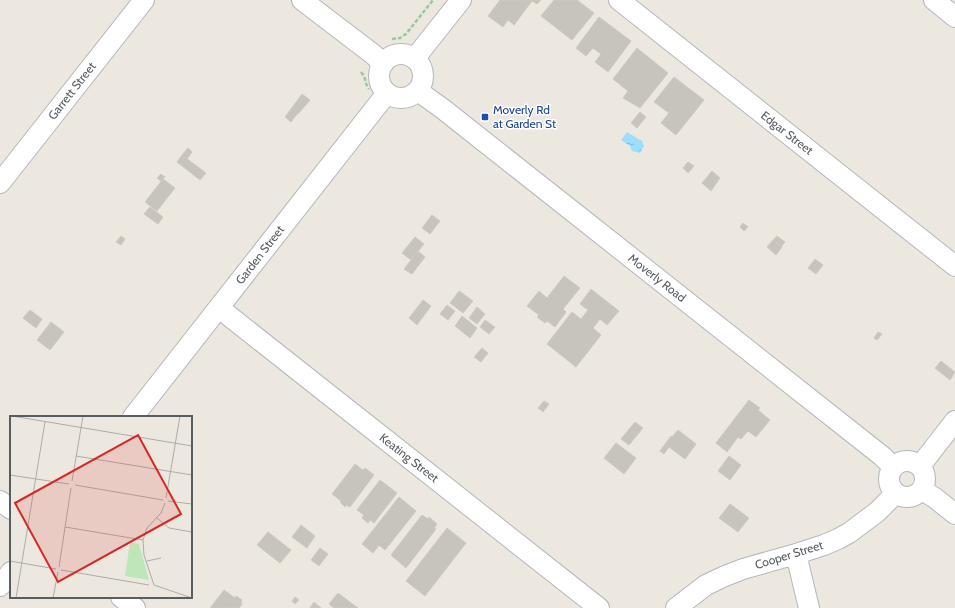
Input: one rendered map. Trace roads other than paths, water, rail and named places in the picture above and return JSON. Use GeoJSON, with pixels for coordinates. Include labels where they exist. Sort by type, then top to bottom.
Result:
{"type":"FeatureCollection","features":[{"type":"Feature","properties":{"kind":"street","name":"Garrett Street"},"geometry":{"type":"LineString","coordinates":[[0,183],[144,0]]}},
{"type":"Feature","properties":{"kind":"street"},"geometry":{"type":"LineString","coordinates":[[302,0],[374,55],[382,64]]}},
{"type":"Feature","properties":{"kind":"street"},"geometry":{"type":"LineString","coordinates":[[415,58],[461,0]]}},
{"type":"Feature","properties":{"kind":"street","name":"Edgar Street"},"geometry":{"type":"LineString","coordinates":[[619,0],[955,266]]}},
{"type":"Feature","properties":{"kind":"street"},"geometry":{"type":"LineString","coordinates":[[934,0],[955,17]]}},
{"type":"Feature","properties":{"kind":"street"},"geometry":{"type":"LineString","coordinates":[[398,54],[404,54],[415,58],[423,71],[424,78],[422,85],[418,91],[406,98],[393,97],[379,92],[383,89],[379,76],[382,64],[387,59],[398,54]]}},
{"type":"Feature","properties":{"kind":"street","name":"Moverly Road"},"geometry":{"type":"LineString","coordinates":[[418,91],[436,103],[832,416],[882,456],[893,467]]}},
{"type":"Feature","properties":{"kind":"street","name":"Garden Street"},"geometry":{"type":"LineString","coordinates":[[134,416],[219,308],[379,92]]}},
{"type":"Feature","properties":{"kind":"street","name":"Keating Street"},"geometry":{"type":"LineString","coordinates":[[219,308],[599,608]]}},
{"type":"Feature","properties":{"kind":"street"},"geometry":{"type":"LineString","coordinates":[[920,466],[955,421]]}},
{"type":"Feature","properties":{"kind":"street"},"geometry":{"type":"LineString","coordinates":[[906,460],[916,462],[925,475],[926,480],[922,490],[918,494],[907,497],[896,493],[892,489],[889,478],[893,467],[896,464],[906,460]]}},
{"type":"Feature","properties":{"kind":"street"},"geometry":{"type":"LineString","coordinates":[[922,490],[955,514]]}},
{"type":"Feature","properties":{"kind":"street","name":"Cooper Street"},"geometry":{"type":"LineString","coordinates":[[676,608],[706,585],[725,576],[743,569],[824,545],[848,532],[877,512],[896,493]]}},
{"type":"Feature","properties":{"kind":"street"},"geometry":{"type":"LineString","coordinates":[[0,501],[10,508]]}},
{"type":"Feature","properties":{"kind":"street"},"geometry":{"type":"LineString","coordinates":[[796,554],[809,608]]}},
{"type":"Feature","properties":{"kind":"street"},"geometry":{"type":"LineString","coordinates":[[0,586],[10,573]]}},
{"type":"Feature","properties":{"kind":"street"},"geometry":{"type":"LineString","coordinates":[[122,598],[134,608]]}},
{"type":"Feature","properties":{"kind":"water"},"geometry":{"type":"Polygon","coordinates":[[[627,132],[642,141],[644,146],[640,153],[632,151],[630,146],[621,140],[627,132]]]}},
{"type":"Feature","properties":{"kind":"place","name":"Moverly Rd at Garden St"},"geometry":{"type":"Point","coordinates":[485,117]}}]}
